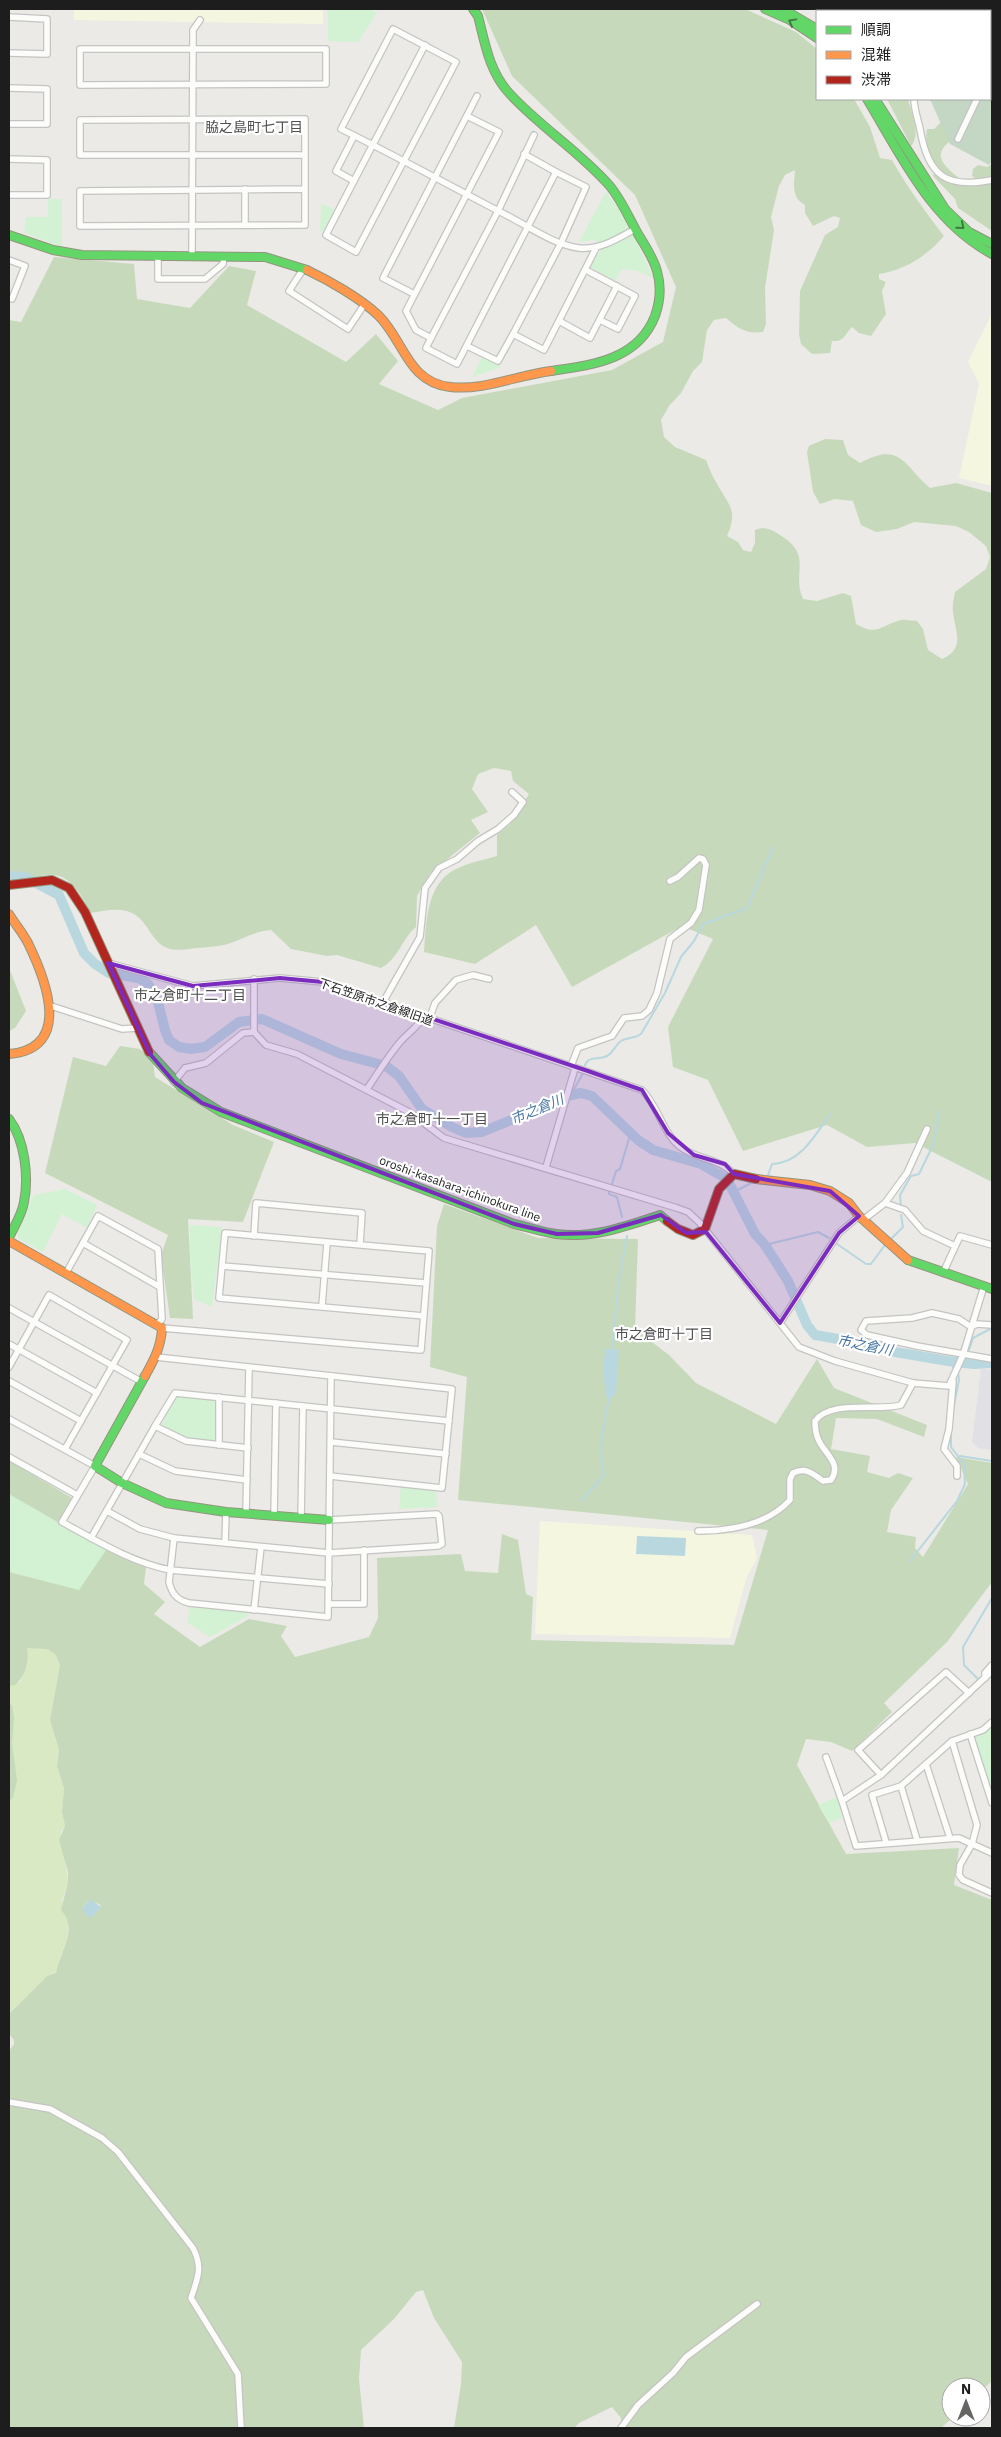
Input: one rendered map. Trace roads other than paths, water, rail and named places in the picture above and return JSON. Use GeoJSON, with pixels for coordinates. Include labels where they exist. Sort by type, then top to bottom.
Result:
{"type":"FeatureCollection","features":[{"type":"Feature","properties":{"kind":"street"},"geometry":{"type":"LineString","coordinates":[[9,235],[64,253],[265,257],[304,268],[379,316],[408,362],[418,372],[438,385],[467,388],[523,374],[608,360],[626,353],[638,343],[654,322],[658,310],[660,295],[658,273],[653,260],[622,203],[609,185],[508,92],[495,77],[478,16],[473,9]]}},
{"type":"Feature","properties":{"kind":"street"},"geometry":{"type":"LineString","coordinates":[[765,9],[790,20],[816,37]]}},
{"type":"Feature","properties":{"kind":"street"},"geometry":{"type":"LineString","coordinates":[[783,9],[816,28]]}},
{"type":"Feature","properties":{"kind":"street"},"geometry":{"type":"LineString","coordinates":[[9,17],[47,19],[47,54],[9,53]]}},
{"type":"Feature","properties":{"kind":"street"},"geometry":{"type":"LineString","coordinates":[[192,256],[192,30],[200,20]]}},
{"type":"Feature","properties":{"kind":"street"},"geometry":{"type":"LineString","coordinates":[[425,46],[373,145],[354,181],[326,235],[356,252],[404,162],[456,62],[393,29],[341,129],[373,145],[404,162],[498,210],[529,227],[561,243],[580,248],[596,248],[635,229]]}},
{"type":"Feature","properties":{"kind":"street"},"geometry":{"type":"LineString","coordinates":[[80,49],[326,49],[326,84],[193,84],[80,85],[80,49]]}},
{"type":"Feature","properties":{"kind":"street"},"geometry":{"type":"LineString","coordinates":[[9,88],[47,89],[47,124],[9,124]]}},
{"type":"Feature","properties":{"kind":"street"},"geometry":{"type":"LineString","coordinates":[[414,294],[383,278],[477,96]]}},
{"type":"Feature","properties":{"kind":"street"},"geometry":{"type":"LineString","coordinates":[[868,100],[942,218],[965,240],[992,254]]}},
{"type":"Feature","properties":{"kind":"street"},"geometry":{"type":"LineString","coordinates":[[877,100],[945,209],[969,232],[992,244]]}},
{"type":"Feature","properties":{"kind":"street"},"geometry":{"type":"LineString","coordinates":[[914,100],[925,151],[933,167],[945,178],[957,183],[968,184],[992,180]]}},
{"type":"Feature","properties":{"kind":"street"},"geometry":{"type":"LineString","coordinates":[[958,138],[977,100]]}},
{"type":"Feature","properties":{"kind":"street"},"geometry":{"type":"LineString","coordinates":[[431,338],[416,330],[406,310],[499,132],[467,116]]}},
{"type":"Feature","properties":{"kind":"street"},"geometry":{"type":"LineString","coordinates":[[304,154],[80,155],[80,120],[304,119],[305,189],[305,225],[80,226],[80,191],[305,189]]}},
{"type":"Feature","properties":{"kind":"street"},"geometry":{"type":"LineString","coordinates":[[534,135],[498,210],[426,348],[457,364],[556,172]]}},
{"type":"Feature","properties":{"kind":"street"},"geometry":{"type":"LineString","coordinates":[[354,136],[336,171],[354,181]]}},
{"type":"Feature","properties":{"kind":"street"},"geometry":{"type":"LineString","coordinates":[[467,346],[498,361],[561,243],[586,187],[524,154]]}},
{"type":"Feature","properties":{"kind":"street"},"geometry":{"type":"LineString","coordinates":[[9,159],[47,160],[47,195],[9,195]]}},
{"type":"Feature","properties":{"kind":"street"},"geometry":{"type":"LineString","coordinates":[[244,225],[245,190]]}},
{"type":"Feature","properties":{"kind":"street"},"geometry":{"type":"LineString","coordinates":[[513,334],[544,350],[596,248]]}},
{"type":"Feature","properties":{"kind":"street"},"geometry":{"type":"LineString","coordinates":[[158,256],[158,279],[205,279],[223,264],[224,256]]}},
{"type":"Feature","properties":{"kind":"street"},"geometry":{"type":"LineString","coordinates":[[9,260],[25,266],[12,299],[9,298]]}},
{"type":"Feature","properties":{"kind":"street"},"geometry":{"type":"LineString","coordinates":[[304,268],[289,291],[348,329],[364,305]]}},
{"type":"Feature","properties":{"kind":"street"},"geometry":{"type":"LineString","coordinates":[[586,270],[635,296],[618,329],[600,320]]}},
{"type":"Feature","properties":{"kind":"street"},"geometry":{"type":"LineString","coordinates":[[559,321],[590,338],[617,286]]}},
{"type":"Feature","properties":{"kind":"street"},"geometry":{"type":"LineString","coordinates":[[382,1004],[420,937],[425,888],[439,868],[457,859],[514,815],[523,802],[512,792]]}},
{"type":"Feature","properties":{"kind":"street"},"geometry":{"type":"LineString","coordinates":[[546,1167],[575,1068],[578,1048],[612,1036],[624,1018],[642,1016],[649,1010],[657,993],[670,939],[691,923],[699,910],[706,865],[699,858],[678,877],[670,881]]}},
{"type":"Feature","properties":{"kind":"street","name":"oroshi-kasahara-ichinokura line"},"geometry":{"type":"LineString","coordinates":[[13,884],[52,880],[69,888],[85,912],[150,1054],[174,1082],[202,1102],[221,1112],[536,1230],[557,1234],[598,1233],[660,1215],[686,1234],[693,1235],[705,1229]]}},
{"type":"Feature","properties":{"kind":"street"},"geometry":{"type":"LineString","coordinates":[[9,914],[28,943],[48,1005],[50,1022],[39,1043],[31,1050],[20,1054],[9,1054]]}},
{"type":"Feature","properties":{"kind":"street","name":"下石笠原市之倉線旧道"},"geometry":{"type":"LineString","coordinates":[[108,964],[193,986],[280,978],[323,982],[422,1018],[575,1068]]}},
{"type":"Feature","properties":{"kind":"street"},"geometry":{"type":"LineString","coordinates":[[429,1020],[435,1003],[456,980],[473,975],[489,979]]}},
{"type":"Feature","properties":{"kind":"street"},"geometry":{"type":"LineString","coordinates":[[254,979],[254,1031],[266,1044],[296,1054],[367,1089],[409,1112],[444,1138],[546,1167],[688,1212],[705,1229],[764,1300],[792,1340],[808,1351],[913,1383],[945,1387],[954,1378]]}},
{"type":"Feature","properties":{"kind":"street"},"geometry":{"type":"LineString","coordinates":[[48,1005],[122,1029],[137,1028]]}},
{"type":"Feature","properties":{"kind":"street"},"geometry":{"type":"LineString","coordinates":[[367,1089],[403,1039],[417,1027],[422,1018]]}},
{"type":"Feature","properties":{"kind":"street"},"geometry":{"type":"LineString","coordinates":[[174,1082],[185,1068],[206,1063],[243,1033],[254,1031]]}},
{"type":"Feature","properties":{"kind":"street"},"geometry":{"type":"LineString","coordinates":[[575,1068],[642,1090],[648,1096],[668,1133],[679,1146],[694,1155],[725,1164],[733,1175],[764,1182],[810,1185],[830,1191],[848,1203],[861,1218],[909,1261],[992,1289]]}},
{"type":"Feature","properties":{"kind":"street"},"geometry":{"type":"LineString","coordinates":[[9,1119],[14,1124],[18,1135],[25,1188],[22,1208],[9,1240],[159,1326],[422,1350],[429,1251],[225,1233],[220,1298],[424,1316]]}},
{"type":"Feature","properties":{"kind":"street"},"geometry":{"type":"LineString","coordinates":[[780,1323],[839,1233],[885,1203],[912,1163],[927,1129]]}},
{"type":"Feature","properties":{"kind":"street"},"geometry":{"type":"LineString","coordinates":[[705,1229],[720,1188],[733,1175]]}},
{"type":"Feature","properties":{"kind":"street"},"geometry":{"type":"LineString","coordinates":[[254,1236],[256,1203],[362,1213],[360,1244]]}},
{"type":"Feature","properties":{"kind":"street"},"geometry":{"type":"LineString","coordinates":[[885,1203],[905,1210],[924,1231],[955,1246]]}},
{"type":"Feature","properties":{"kind":"street"},"geometry":{"type":"LineString","coordinates":[[66,1274],[98,1216],[158,1249],[162,1320],[159,1326],[161,1342],[156,1357],[62,1522],[138,1561],[170,1570],[329,1584]]}},
{"type":"Feature","properties":{"kind":"street"},"geometry":{"type":"LineString","coordinates":[[943,1273],[960,1236],[992,1245]]}},
{"type":"Feature","properties":{"kind":"street"},"geometry":{"type":"LineString","coordinates":[[322,1306],[326,1242]]}},
{"type":"Feature","properties":{"kind":"street"},"geometry":{"type":"LineString","coordinates":[[83,1243],[160,1287]]}},
{"type":"Feature","properties":{"kind":"street"},"geometry":{"type":"LineString","coordinates":[[222,1266],[426,1283]]}},
{"type":"Feature","properties":{"kind":"street"},"geometry":{"type":"LineString","coordinates":[[957,1476],[957,1466],[944,1449],[949,1429],[954,1378],[984,1286]]}},
{"type":"Feature","properties":{"kind":"street"},"geometry":{"type":"LineString","coordinates":[[9,1367],[49,1295],[127,1340],[65,1449]]}},
{"type":"Feature","properties":{"kind":"street"},"geometry":{"type":"LineString","coordinates":[[9,1308],[142,1382]]}},
{"type":"Feature","properties":{"kind":"street"},"geometry":{"type":"LineString","coordinates":[[972,1327],[959,1319],[932,1313],[912,1318],[873,1320],[862,1325],[863,1334],[963,1355],[992,1359]]}},
{"type":"Feature","properties":{"kind":"street"},"geometry":{"type":"LineString","coordinates":[[972,1327],[977,1324],[992,1325]]}},
{"type":"Feature","properties":{"kind":"street"},"geometry":{"type":"LineString","coordinates":[[9,1344],[97,1393]]}},
{"type":"Feature","properties":{"kind":"street"},"geometry":{"type":"LineString","coordinates":[[156,1357],[452,1389],[442,1488],[330,1476]]}},
{"type":"Feature","properties":{"kind":"street"},"geometry":{"type":"LineString","coordinates":[[246,1513],[249,1368]]}},
{"type":"Feature","properties":{"kind":"street"},"geometry":{"type":"LineString","coordinates":[[174,1538],[170,1589],[180,1600],[328,1617],[331,1376]]}},
{"type":"Feature","properties":{"kind":"street"},"geometry":{"type":"LineString","coordinates":[[9,1381],[82,1421]]}},
{"type":"Feature","properties":{"kind":"street"},"geometry":{"type":"LineString","coordinates":[[698,1531],[729,1531],[772,1514],[790,1500],[790,1479],[793,1473],[801,1469],[810,1471],[823,1481],[831,1480],[835,1464],[819,1441],[815,1421],[820,1415],[836,1410],[863,1407],[894,1408],[901,1406],[913,1383]]}},
{"type":"Feature","properties":{"kind":"street"},"geometry":{"type":"LineString","coordinates":[[91,1538],[174,1393],[450,1421]]}},
{"type":"Feature","properties":{"kind":"street"},"geometry":{"type":"LineString","coordinates":[[219,1397],[219,1445]]}},
{"type":"Feature","properties":{"kind":"street"},"geometry":{"type":"LineString","coordinates":[[274,1516],[276,1403]]}},
{"type":"Feature","properties":{"kind":"street"},"geometry":{"type":"LineString","coordinates":[[301,1519],[303,1406]]}},
{"type":"Feature","properties":{"kind":"street"},"geometry":{"type":"LineString","coordinates":[[9,1419],[122,1483],[166,1503],[226,1512],[301,1519],[329,1520],[432,1514],[440,1516],[442,1544],[438,1546],[329,1553],[261,1547],[174,1538],[140,1529],[107,1511]]}},
{"type":"Feature","properties":{"kind":"street"},"geometry":{"type":"LineString","coordinates":[[155,1426],[186,1442],[248,1448]]}},
{"type":"Feature","properties":{"kind":"street"},"geometry":{"type":"LineString","coordinates":[[331,1442],[446,1454]]}},
{"type":"Feature","properties":{"kind":"street"},"geometry":{"type":"LineString","coordinates":[[139,1454],[175,1471],[247,1480]]}},
{"type":"Feature","properties":{"kind":"street"},"geometry":{"type":"LineString","coordinates":[[9,1457],[77,1495]]}},
{"type":"Feature","properties":{"kind":"street"},"geometry":{"type":"LineString","coordinates":[[225,1543],[226,1512]]}},
{"type":"Feature","properties":{"kind":"street"},"geometry":{"type":"LineString","coordinates":[[254,1610],[261,1547]]}},
{"type":"Feature","properties":{"kind":"street"},"geometry":{"type":"LineString","coordinates":[[329,1604],[364,1604],[364,1550]]}},
{"type":"Feature","properties":{"kind":"street"},"geometry":{"type":"LineString","coordinates":[[985,1678],[985,1673],[992,1665]]}},
{"type":"Feature","properties":{"kind":"street"},"geometry":{"type":"LineString","coordinates":[[881,1775],[858,1750],[946,1672],[969,1693]]}},
{"type":"Feature","properties":{"kind":"street"},"geometry":{"type":"LineString","coordinates":[[842,1801],[881,1775],[992,1672]]}},
{"type":"Feature","properties":{"kind":"street"},"geometry":{"type":"LineString","coordinates":[[886,1842],[872,1795],[900,1786],[952,1741],[983,1730],[992,1722]]}},
{"type":"Feature","properties":{"kind":"street"},"geometry":{"type":"LineString","coordinates":[[970,1734],[992,1803]]}},
{"type":"Feature","properties":{"kind":"street"},"geometry":{"type":"LineString","coordinates":[[952,1741],[978,1826],[972,1844],[960,1865],[959,1875],[963,1880],[992,1893]]}},
{"type":"Feature","properties":{"kind":"street"},"geometry":{"type":"LineString","coordinates":[[826,1757],[856,1846],[886,1842],[959,1838],[992,1853]]}},
{"type":"Feature","properties":{"kind":"street"},"geometry":{"type":"LineString","coordinates":[[926,1764],[950,1838]]}},
{"type":"Feature","properties":{"kind":"street"},"geometry":{"type":"LineString","coordinates":[[900,1786],[917,1840]]}},
{"type":"Feature","properties":{"kind":"street"},"geometry":{"type":"LineString","coordinates":[[9,2102],[50,2109],[102,2138],[118,2152],[193,2248],[200,2268],[191,2298],[238,2374],[241,2428]]}},
{"type":"Feature","properties":{"kind":"street"},"geometry":{"type":"LineString","coordinates":[[621,2428],[638,2405],[673,2373],[686,2357],[756,2304]]}},
{"type":"Feature","properties":{"kind":"water"},"geometry":{"type":"Polygon","coordinates":[[[605,1349],[619,1350],[616,1393],[613,1397],[607,1399],[603,1374],[605,1349]]]}},
{"type":"Feature","properties":{"kind":"water"},"geometry":{"type":"Polygon","coordinates":[[[637,1536],[686,1538],[685,1556],[636,1554],[637,1536]]]}},
{"type":"Feature","properties":{"kind":"water"},"geometry":{"type":"Polygon","coordinates":[[[90,1899],[101,1907],[93,1916],[88,1918],[82,1909],[90,1899]]]}},
{"type":"Feature","properties":{"kind":"waterway"},"geometry":{"type":"LineString","coordinates":[[584,1068],[590,1059],[609,1055],[621,1041],[641,1034],[665,993],[681,957],[694,941],[703,924],[747,908],[773,847]]}},
{"type":"Feature","properties":{"kind":"waterway","name":"市之倉川"},"geometry":{"type":"LineString","coordinates":[[9,876],[25,877],[59,895],[84,953],[95,964],[109,973],[138,978],[147,983],[158,1002],[169,1040],[179,1047],[191,1049],[205,1047],[239,1022],[262,1019],[341,1054],[386,1066],[399,1076],[422,1109],[466,1133],[482,1132],[571,1095],[581,1093],[592,1096],[638,1140],[653,1150],[701,1164],[727,1179],[755,1234],[765,1245],[788,1281],[807,1325],[815,1335],[948,1361],[974,1364],[992,1363]]}},
{"type":"Feature","properties":{"kind":"waterway"},"geometry":{"type":"LineString","coordinates":[[571,1095],[583,1073]]}},
{"type":"Feature","properties":{"kind":"waterway"},"geometry":{"type":"LineString","coordinates":[[901,1207],[900,1195],[911,1176],[919,1174],[934,1143],[939,1111]]}},
{"type":"Feature","properties":{"kind":"waterway"},"geometry":{"type":"LineString","coordinates":[[764,1178],[767,1178],[772,1164],[791,1159],[799,1154],[819,1131],[830,1114]]}},
{"type":"Feature","properties":{"kind":"waterway"},"geometry":{"type":"LineString","coordinates":[[612,1184],[616,1171],[620,1169],[631,1132]]}},
{"type":"Feature","properties":{"kind":"waterway"},"geometry":{"type":"LineString","coordinates":[[734,1192],[753,1182]]}},
{"type":"Feature","properties":{"kind":"waterway"},"geometry":{"type":"LineString","coordinates":[[609,1190],[609,1194],[617,1197],[622,1217]]}},
{"type":"Feature","properties":{"kind":"waterway"},"geometry":{"type":"LineString","coordinates":[[890,1240],[903,1227],[901,1215]]}},
{"type":"Feature","properties":{"kind":"waterway"},"geometry":{"type":"LineString","coordinates":[[765,1245],[818,1232],[829,1238]]}},
{"type":"Feature","properties":{"kind":"waterway"},"geometry":{"type":"LineString","coordinates":[[612,1349],[618,1286],[627,1236]]}},
{"type":"Feature","properties":{"kind":"waterway"},"geometry":{"type":"LineString","coordinates":[[837,1244],[866,1264],[871,1264],[885,1245]]}},
{"type":"Feature","properties":{"kind":"waterway"},"geometry":{"type":"LineString","coordinates":[[969,1350],[973,1338],[992,1328]]}},
{"type":"Feature","properties":{"kind":"waterway","name":"市之倉川"},"geometry":{"type":"LineString","coordinates":[[948,1361],[955,1369]]}},
{"type":"Feature","properties":{"kind":"waterway"},"geometry":{"type":"LineString","coordinates":[[953,1410],[959,1380],[958,1373]]}},
{"type":"Feature","properties":{"kind":"waterway"},"geometry":{"type":"LineString","coordinates":[[581,1501],[604,1475],[601,1444],[609,1398]]}},
{"type":"Feature","properties":{"kind":"waterway"},"geometry":{"type":"LineString","coordinates":[[910,1561],[957,1501],[965,1484],[964,1464],[951,1447],[951,1430]]}},
{"type":"Feature","properties":{"kind":"waterway"},"geometry":{"type":"LineString","coordinates":[[960,1456],[992,1461]]}},
{"type":"Feature","properties":{"kind":"waterway"},"geometry":{"type":"LineString","coordinates":[[979,1680],[964,1665],[963,1647],[992,1598]]}},
{"type":"Feature","properties":{"kind":"district","name":"脇之島町七丁目"},"geometry":{"type":"Point","coordinates":[254,127]}},
{"type":"Feature","properties":{"kind":"district","name":"市之倉町十二丁目"},"geometry":{"type":"Point","coordinates":[190,995]}},
{"type":"Feature","properties":{"kind":"district","name":"市之倉町十一丁目"},"geometry":{"type":"Point","coordinates":[432,1119]}},
{"type":"Feature","properties":{"kind":"district","name":"市之倉町十丁目"},"geometry":{"type":"Point","coordinates":[664,1334]}}]}
